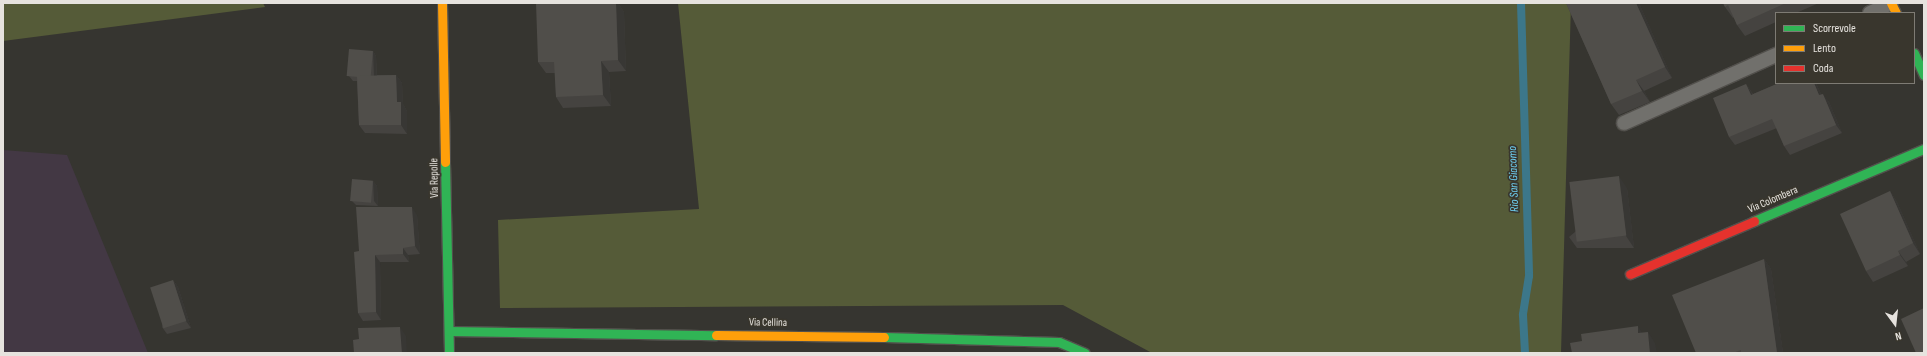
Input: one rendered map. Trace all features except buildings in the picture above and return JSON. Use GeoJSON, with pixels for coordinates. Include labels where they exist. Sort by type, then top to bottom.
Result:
{"type":"FeatureCollection","features":[{"type":"Feature","properties":{"kind":"street","name":"Via Repolle"},"geometry":{"type":"LineString","coordinates":[[442,3],[449,353]]}},
{"type":"Feature","properties":{"kind":"street"},"geometry":{"type":"LineString","coordinates":[[1891,3],[1896,12]]}},
{"type":"Feature","properties":{"kind":"street"},"geometry":{"type":"LineString","coordinates":[[1915,55],[1924,75]]}},
{"type":"Feature","properties":{"kind":"street","name":"Via Colombera"},"geometry":{"type":"LineString","coordinates":[[1630,274],[1924,149]]}},
{"type":"Feature","properties":{"kind":"street","name":"Via Cellina"},"geometry":{"type":"LineString","coordinates":[[449,331],[981,338],[1058,342],[1085,353]]}},
{"type":"Feature","properties":{"kind":"lane"},"geometry":{"type":"LineString","coordinates":[[1872,12],[1891,3]]}},
{"type":"Feature","properties":{"kind":"lane"},"geometry":{"type":"LineString","coordinates":[[1624,123],[1775,55]]}},
{"type":"Feature","properties":{"kind":"shaded area"},"geometry":{"type":"Polygon","coordinates":[[[3,150],[67,155],[148,353],[3,353],[3,150]]]}},
{"type":"Feature","properties":{"kind":"green space"},"geometry":{"type":"Polygon","coordinates":[[[3,3],[263,3],[265,7],[3,41],[3,3]]]}},
{"type":"Feature","properties":{"kind":"green space"},"geometry":{"type":"Polygon","coordinates":[[[678,3],[1571,3],[1561,353],[1152,353],[1063,305],[500,308],[498,220],[699,209],[678,3]]]}},
{"type":"Feature","properties":{"kind":"waterway","name":"Rio San Giacomo"},"geometry":{"type":"LineString","coordinates":[[1521,3],[1529,276],[1523,315],[1525,353]]}},
{"type":"Feature","properties":{"kind":"traffic: fast"},"geometry":{"type":"LineString","coordinates":[[1915,55],[1924,75]]}},
{"type":"Feature","properties":{"kind":"traffic: fast"},"geometry":{"type":"LineString","coordinates":[[1754,221],[1924,149]]}},
{"type":"Feature","properties":{"kind":"traffic: fast"},"geometry":{"type":"LineString","coordinates":[[445,162],[449,353]]}},
{"type":"Feature","properties":{"kind":"traffic: fast"},"geometry":{"type":"LineString","coordinates":[[449,331],[716,335]]}},
{"type":"Feature","properties":{"kind":"traffic: fast"},"geometry":{"type":"LineString","coordinates":[[884,337],[1059,342],[1085,353]]}},
{"type":"Feature","properties":{"kind":"traffic: slow"},"geometry":{"type":"LineString","coordinates":[[442,3],[445,162]]}},
{"type":"Feature","properties":{"kind":"traffic: slow"},"geometry":{"type":"LineString","coordinates":[[1891,3],[1896,12]]}},
{"type":"Feature","properties":{"kind":"traffic: slow"},"geometry":{"type":"LineString","coordinates":[[716,335],[884,337]]}},
{"type":"Feature","properties":{"kind":"traffic: jam"},"geometry":{"type":"LineString","coordinates":[[1630,274],[1754,221]]}}]}
